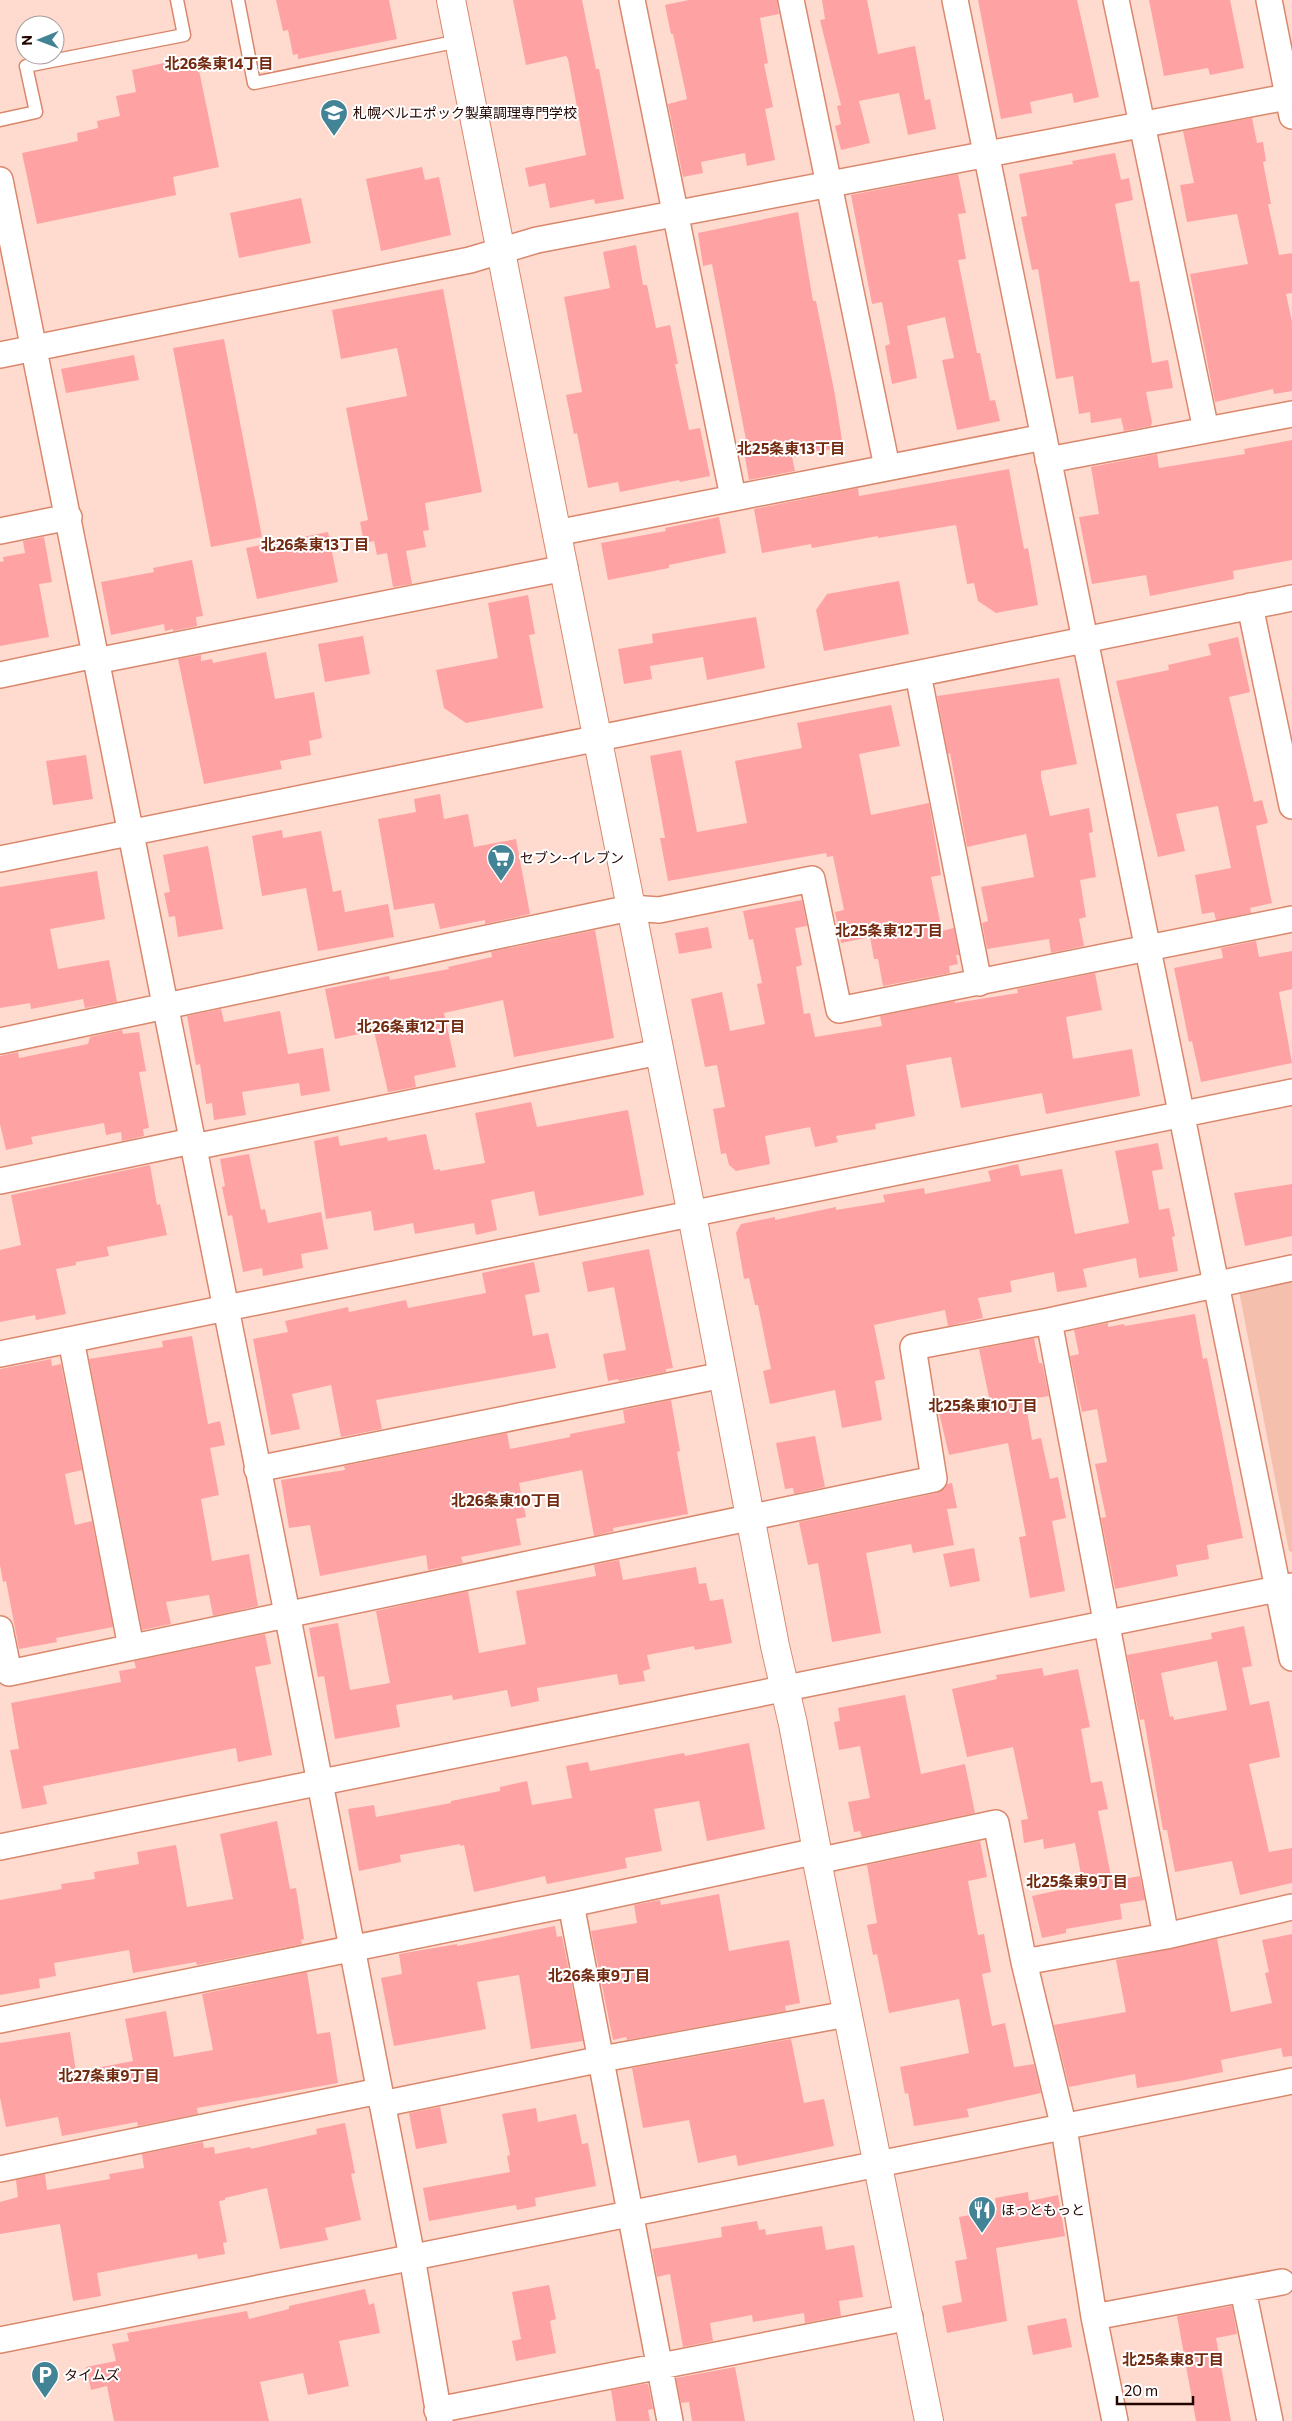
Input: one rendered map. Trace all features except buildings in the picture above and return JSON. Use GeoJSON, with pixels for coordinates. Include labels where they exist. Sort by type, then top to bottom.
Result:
{"type":"FeatureCollection","features":[{"type":"Feature","properties":{"kind":"street"},"geometry":{"type":"LineString","coordinates":[[451,0],[556,533],[565,568],[784,1689],[793,1724],[877,2166],[910,2317],[930,2421]]}},
{"type":"Feature","properties":{"kind":"street"},"geometry":{"type":"LineString","coordinates":[[632,0],[733,498]]}},
{"type":"Feature","properties":{"kind":"street"},"geometry":{"type":"LineString","coordinates":[[791,0],[887,467]]}},
{"type":"Feature","properties":{"kind":"street"},"geometry":{"type":"LineString","coordinates":[[955,0],[1180,1114],[1216,1284],[1285,1588],[1292,1658]]}},
{"type":"Feature","properties":{"kind":"street"},"geometry":{"type":"LineString","coordinates":[[1116,0],[1140,123],[1206,430]]}},
{"type":"Feature","properties":{"kind":"street"},"geometry":{"type":"LineString","coordinates":[[0,355],[500,252],[537,240],[1140,123],[1291,103],[1269,0]]}},
{"type":"Feature","properties":{"kind":"street"},"geometry":{"type":"LineString","coordinates":[[0,180],[257,1469],[288,1613],[319,1782],[412,2257],[438,2416],[659,2366],[910,2317]]}},
{"type":"Feature","properties":{"kind":"street"},"geometry":{"type":"LineString","coordinates":[[556,533],[887,467],[1206,430],[1292,414]]}},
{"type":"Feature","properties":{"kind":"street"},"geometry":{"type":"LineString","coordinates":[[0,530],[68,517]]}},
{"type":"Feature","properties":{"kind":"street"},"geometry":{"type":"LineString","coordinates":[[0,675],[565,568]]}},
{"type":"Feature","properties":{"kind":"street"},"geometry":{"type":"LineString","coordinates":[[0,860],[1292,598]]}},
{"type":"Feature","properties":{"kind":"street"},"geometry":{"type":"LineString","coordinates":[[1250,606],[1292,806]]}},
{"type":"Feature","properties":{"kind":"street"},"geometry":{"type":"LineString","coordinates":[[918,674],[979,983]]}},
{"type":"Feature","properties":{"kind":"street"},"geometry":{"type":"LineString","coordinates":[[0,1041],[630,908],[659,910],[812,879],[839,1010],[1292,919]]}},
{"type":"Feature","properties":{"kind":"street"},"geometry":{"type":"LineString","coordinates":[[0,1181],[659,1052]]}},
{"type":"Feature","properties":{"kind":"street"},"geometry":{"type":"LineString","coordinates":[[0,1354],[1292,1092]]}},
{"type":"Feature","properties":{"kind":"street"},"geometry":{"type":"LineString","coordinates":[[0,1630],[9,1673],[934,1479],[913,1346],[1049,1321],[1292,1268]]}},
{"type":"Feature","properties":{"kind":"street"},"geometry":{"type":"LineString","coordinates":[[1049,1321],[1166,1936]]}},
{"type":"Feature","properties":{"kind":"street"},"geometry":{"type":"LineString","coordinates":[[71,1340],[131,1647]]}},
{"type":"Feature","properties":{"kind":"street"},"geometry":{"type":"LineString","coordinates":[[257,1469],[723,1375]]}},
{"type":"Feature","properties":{"kind":"street"},"geometry":{"type":"LineString","coordinates":[[0,1847],[1285,1588]]}},
{"type":"Feature","properties":{"kind":"street"},"geometry":{"type":"LineString","coordinates":[[0,2020],[571,1904],[817,1856],[996,1824],[1024,1962],[1064,2128],[1094,2317],[1115,2421]]}},
{"type":"Feature","properties":{"kind":"street"},"geometry":{"type":"LineString","coordinates":[[571,1904],[632,2214],[670,2421]]}},
{"type":"Feature","properties":{"kind":"street"},"geometry":{"type":"LineString","coordinates":[[1024,1962],[1166,1936],[1292,1907]]}},
{"type":"Feature","properties":{"kind":"street"},"geometry":{"type":"LineString","coordinates":[[0,2169],[847,2014]]}},
{"type":"Feature","properties":{"kind":"street"},"geometry":{"type":"LineString","coordinates":[[0,2340],[877,2166],[1292,2081]]}},
{"type":"Feature","properties":{"kind":"street"},"geometry":{"type":"LineString","coordinates":[[1094,2317],[1282,2282]]}},
{"type":"Feature","properties":{"kind":"street"},"geometry":{"type":"LineString","coordinates":[[1243,2290],[1270,2421]]}},
{"type":"Feature","properties":{"kind":"lane"},"geometry":{"type":"LineString","coordinates":[[0,120],[36,112],[26,66],[184,36],[177,0]]}},
{"type":"Feature","properties":{"kind":"lane"},"geometry":{"type":"LineString","coordinates":[[238,0],[254,83],[459,41]]}},
{"type":"Feature","properties":{"kind":"shaded area"},"geometry":{"type":"Polygon","coordinates":[[[1292,1279],[1292,1552],[1289,1551],[1239,1291],[1292,1279]]]}},
{"type":"Feature","properties":{"kind":"place","name":"札幌ベルエポック製菓調理専門学校"},"geometry":{"type":"Point","coordinates":[334,137]}},
{"type":"Feature","properties":{"kind":"place","name":"セブン-イレブン"},"geometry":{"type":"Point","coordinates":[501,882]}},
{"type":"Feature","properties":{"kind":"place","name":"ほっともっと"},"geometry":{"type":"Point","coordinates":[982,2234]}},
{"type":"Feature","properties":{"kind":"place","name":"タイムズ"},"geometry":{"type":"Point","coordinates":[45,2399]}},
{"type":"Feature","properties":{"kind":"district","name":"北26条東14丁目"},"geometry":{"type":"Point","coordinates":[219,64]}},
{"type":"Feature","properties":{"kind":"district","name":"北25条東13丁目"},"geometry":{"type":"Point","coordinates":[791,449]}},
{"type":"Feature","properties":{"kind":"district","name":"北26条東13丁目"},"geometry":{"type":"Point","coordinates":[315,545]}},
{"type":"Feature","properties":{"kind":"district","name":"北25条東12丁目"},"geometry":{"type":"Point","coordinates":[889,931]}},
{"type":"Feature","properties":{"kind":"district","name":"北26条東12丁目"},"geometry":{"type":"Point","coordinates":[411,1027]}},
{"type":"Feature","properties":{"kind":"district","name":"北25条東10丁目"},"geometry":{"type":"Point","coordinates":[983,1406]}},
{"type":"Feature","properties":{"kind":"district","name":"北26条東10丁目"},"geometry":{"type":"Point","coordinates":[506,1501]}},
{"type":"Feature","properties":{"kind":"district","name":"北25条東9丁目"},"geometry":{"type":"Point","coordinates":[1077,1882]}},
{"type":"Feature","properties":{"kind":"district","name":"北26条東9丁目"},"geometry":{"type":"Point","coordinates":[599,1976]}},
{"type":"Feature","properties":{"kind":"district","name":"北27条東9丁目"},"geometry":{"type":"Point","coordinates":[109,2076]}},
{"type":"Feature","properties":{"kind":"district","name":"北25条東8丁目"},"geometry":{"type":"Point","coordinates":[1173,2360]}}]}
